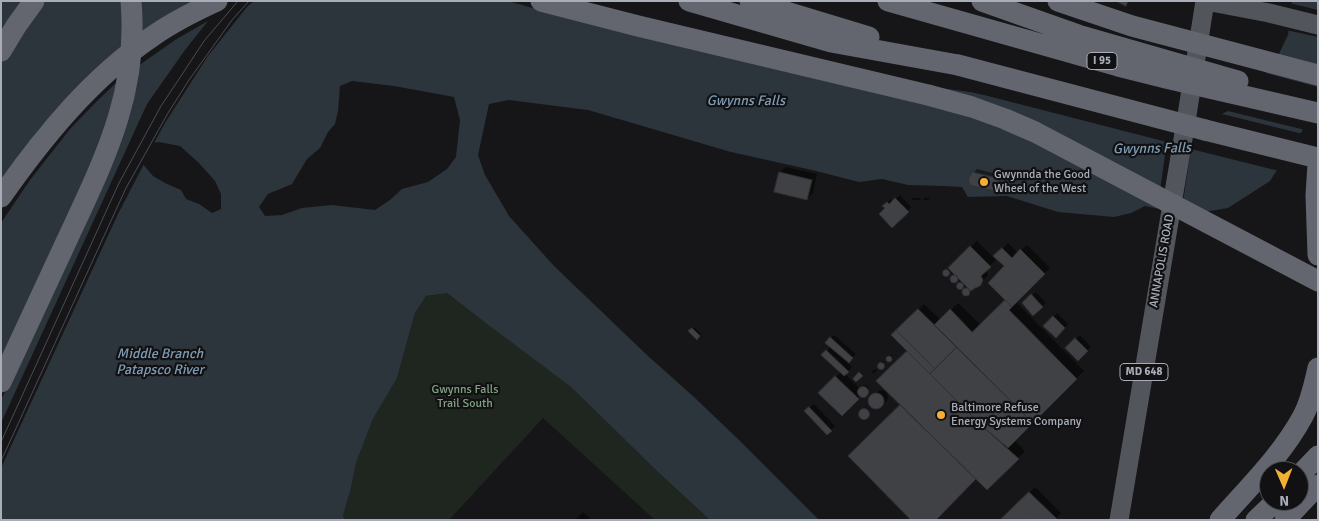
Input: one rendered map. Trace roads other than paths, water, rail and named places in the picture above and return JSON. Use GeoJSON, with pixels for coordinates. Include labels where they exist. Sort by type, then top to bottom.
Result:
{"type":"FeatureCollection","features":[{"type":"Feature","properties":{"kind":"highway"},"geometry":{"type":"LineString","coordinates":[[1,51],[34,1]]}},
{"type":"Feature","properties":{"kind":"highway"},"geometry":{"type":"LineString","coordinates":[[1,382],[112,138],[122,107],[130,67],[131,1]]}},
{"type":"Feature","properties":{"kind":"highway"},"geometry":{"type":"LineString","coordinates":[[1,197],[56,126],[105,74],[154,35],[180,19],[217,1]]}},
{"type":"Feature","properties":{"kind":"highway"},"geometry":{"type":"LineString","coordinates":[[541,1],[928,95],[1005,118],[1063,145],[1318,281]]}},
{"type":"Feature","properties":{"kind":"highway"},"geometry":{"type":"LineString","coordinates":[[690,1],[831,42],[958,65]]}},
{"type":"Feature","properties":{"kind":"highway"},"geometry":{"type":"LineString","coordinates":[[750,1],[958,65],[1318,158]]}},
{"type":"Feature","properties":{"kind":"highway","name":"I 95"},"geometry":{"type":"LineString","coordinates":[[888,1],[1134,70],[1318,113]]}},
{"type":"Feature","properties":{"kind":"highway"},"geometry":{"type":"LineString","coordinates":[[982,1],[1112,45],[1318,104]]}},
{"type":"Feature","properties":{"kind":"highway"},"geometry":{"type":"LineString","coordinates":[[1058,1],[1132,26],[1318,75]]}},
{"type":"Feature","properties":{"kind":"highway"},"geometry":{"type":"LineString","coordinates":[[1318,164],[1316,194],[1318,255]]}},
{"type":"Feature","properties":{"kind":"highway"},"geometry":{"type":"LineString","coordinates":[[1220,520],[1280,451],[1302,417],[1310,400],[1318,368]]}},
{"type":"Feature","properties":{"kind":"highway"},"geometry":{"type":"LineString","coordinates":[[1309,465],[1318,456]]}},
{"type":"Feature","properties":{"kind":"highway"},"geometry":{"type":"LineString","coordinates":[[1303,513],[1318,485]]}},
{"type":"Feature","properties":{"kind":"highway"},"geometry":{"type":"LineString","coordinates":[[1256,520],[1265,511]]}},
{"type":"Feature","properties":{"kind":"main road"},"geometry":{"type":"LineString","coordinates":[[1205,1],[1269,13],[1318,25]]}},
{"type":"Feature","properties":{"kind":"main road","name":"ANNAPOLIS ROAD"},"geometry":{"type":"LineString","coordinates":[[1119,520],[1205,1]]}},
{"type":"Feature","properties":{"kind":"water","name":"Middle Branch Patapsco River"},"geometry":{"type":"Polygon","coordinates":[[[1,1],[571,1],[889,81],[970,92],[1096,116],[1203,123],[1228,111],[1274,64],[1288,35],[1292,1],[1318,1],[1318,101],[1302,131],[1270,181],[1228,208],[1186,215],[1145,206],[1131,213],[1114,217],[1058,212],[1007,196],[968,197],[962,187],[908,185],[882,179],[859,182],[731,152],[588,110],[509,100],[489,104],[478,155],[485,175],[509,216],[554,266],[739,440],[819,520],[710,520],[571,387],[447,293],[426,296],[415,313],[397,378],[373,419],[356,463],[343,516],[345,520],[1,520],[1,1]],[[352,81],[340,86],[335,124],[328,132],[320,148],[307,159],[292,184],[268,194],[259,207],[265,216],[282,215],[302,208],[332,205],[375,210],[402,189],[428,182],[447,169],[456,157],[460,120],[454,97],[394,86],[352,81]],[[159,142],[134,147],[142,163],[153,176],[181,190],[186,199],[199,204],[212,213],[221,209],[221,194],[215,181],[198,162],[180,146],[159,142]]]}},
{"type":"Feature","properties":{"kind":"tram line"},"geometry":{"type":"LineString","coordinates":[[1,442],[119,183],[161,106],[204,41],[238,1]]}},
{"type":"Feature","properties":{"kind":"tram line"},"geometry":{"type":"LineString","coordinates":[[1,461],[126,188],[168,113],[189,80],[232,20],[249,1]]}},
{"type":"Feature","properties":{"kind":"place","name":"Gwynnda the Good Wheel of the West"},"geometry":{"type":"Point","coordinates":[984,182]}},
{"type":"Feature","properties":{"kind":"place","name":"Baltimore Refuse Energy Systems Company"},"geometry":{"type":"Point","coordinates":[941,415]}},
{"type":"Feature","properties":{"kind":"water label","name":"Gwynns Falls"},"geometry":{"type":"Point","coordinates":[746,101]}},
{"type":"Feature","properties":{"kind":"water label","name":"Gwynns Falls"},"geometry":{"type":"Point","coordinates":[1152,149]}},
{"type":"Feature","properties":{"kind":"park label","name":"Gwynns Falls Trail South"},"geometry":{"type":"Point","coordinates":[465,397]}}]}
